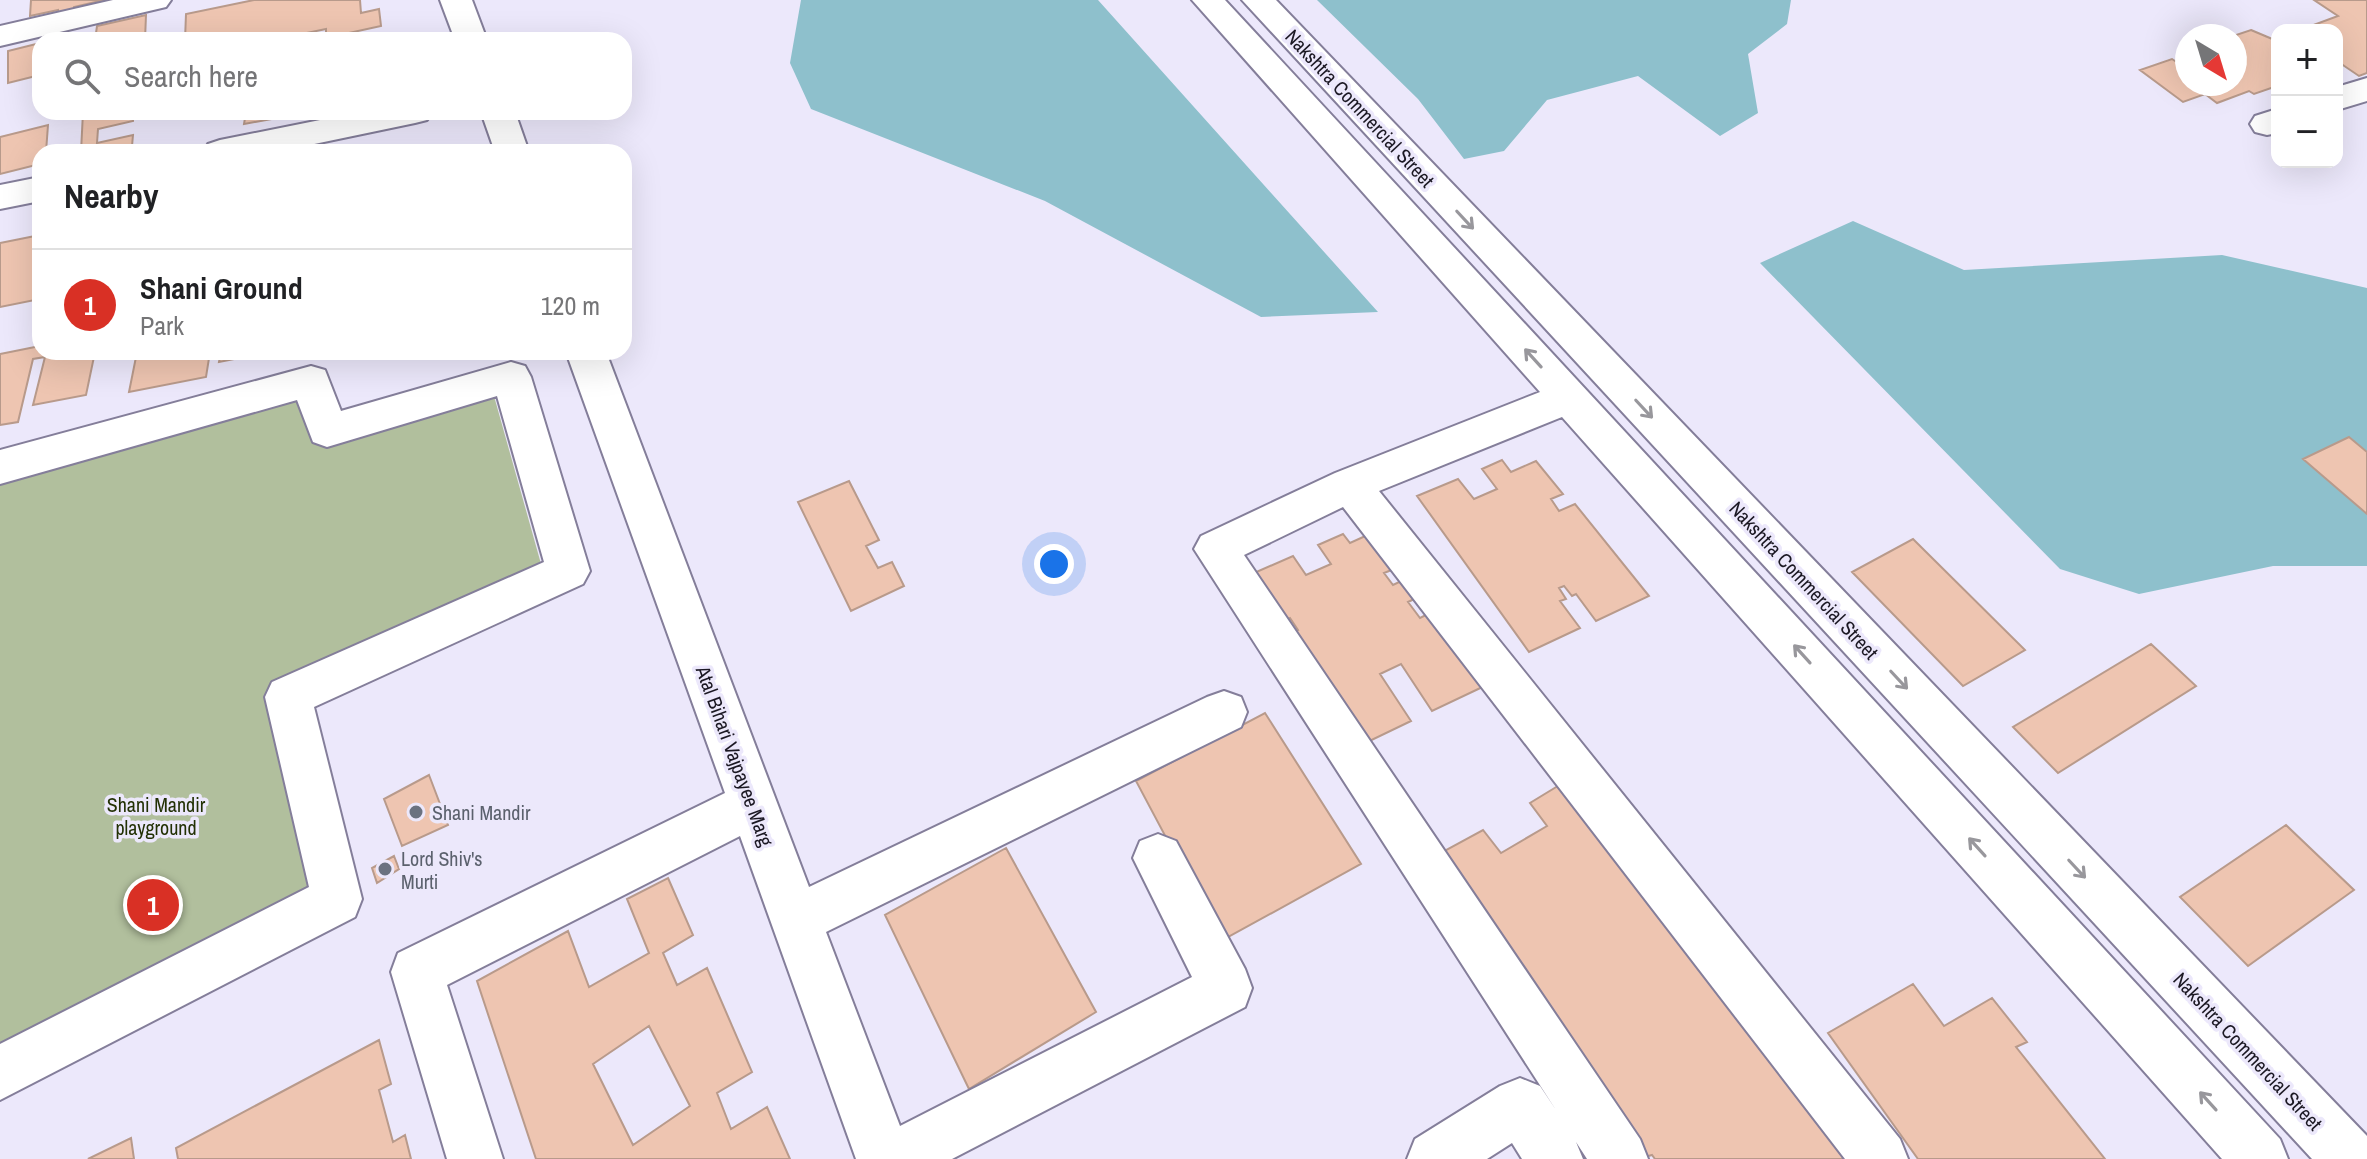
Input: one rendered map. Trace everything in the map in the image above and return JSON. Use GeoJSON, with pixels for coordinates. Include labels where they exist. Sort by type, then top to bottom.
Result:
{"type":"FeatureCollection","features":[{"type":"Feature","properties":{"kind":"street"},"geometry":{"type":"LineString","coordinates":[[0,36],[155,0]]}},
{"type":"Feature","properties":{"kind":"street"},"geometry":{"type":"LineString","coordinates":[[456,0],[468,32]]}},
{"type":"Feature","properties":{"kind":"street","name":"Nakshtra Commercial Street"},"geometry":{"type":"LineString","coordinates":[[1208,0],[2260,1159]]}},
{"type":"Feature","properties":{"kind":"street","name":"Nakshtra Commercial Street"},"geometry":{"type":"LineString","coordinates":[[1258,0],[2350,1159]]}},
{"type":"Feature","properties":{"kind":"street"},"geometry":{"type":"LineString","coordinates":[[2343,97],[2367,89]]}},
{"type":"Feature","properties":{"kind":"street"},"geometry":{"type":"LineString","coordinates":[[309,143],[388,120]]}},
{"type":"Feature","properties":{"kind":"street"},"geometry":{"type":"LineString","coordinates":[[501,120],[509,144]]}},
{"type":"Feature","properties":{"kind":"street"},"geometry":{"type":"LineString","coordinates":[[0,197],[32,191]]}},
{"type":"Feature","properties":{"kind":"street"},"geometry":{"type":"LineString","coordinates":[[0,441],[320,360]]}},
{"type":"Feature","properties":{"kind":"street","name":"Atal Bihari Vajpayee Marg"},"geometry":{"type":"LineString","coordinates":[[589,360],[884,1159]]}},
{"type":"Feature","properties":{"kind":"street"},"geometry":{"type":"LineString","coordinates":[[0,467],[311,381],[327,431],[511,377],[568,571],[288,697],[337,899],[0,1073]]}},
{"type":"Feature","properties":{"kind":"street"},"geometry":{"type":"LineString","coordinates":[[1569,397],[1350,485],[1216,549],[1620,1159]]}},
{"type":"Feature","properties":{"kind":"street"},"geometry":{"type":"LineString","coordinates":[[1350,485],[1880,1159]]}},
{"type":"Feature","properties":{"kind":"street"},"geometry":{"type":"LineString","coordinates":[[796,920],[1224,712]]}},
{"type":"Feature","properties":{"kind":"street"},"geometry":{"type":"LineString","coordinates":[[475,1159],[417,972],[753,804]]}},
{"type":"Feature","properties":{"kind":"street"},"geometry":{"type":"LineString","coordinates":[[894,1159],[1226,988],[1158,858]]}},
{"type":"Feature","properties":{"kind":"street"},"geometry":{"type":"LineString","coordinates":[[1435,1159],[1520,1106],[1555,1159]]}},
{"type":"Feature","properties":{"kind":"green space","name":"Shani Mandir playground"},"geometry":{"type":"Polygon","coordinates":[[[487,371],[543,571],[283,678],[337,899],[0,1073],[0,467],[311,381],[326,431],[487,371]]]}},
{"type":"Feature","properties":{"kind":"water"},"geometry":{"type":"Polygon","coordinates":[[[801,0],[1098,0],[1378,312],[1261,317],[1045,201],[811,109],[790,63],[801,0]]]}},
{"type":"Feature","properties":{"kind":"water"},"geometry":{"type":"Polygon","coordinates":[[[1317,0],[1791,0],[1787,24],[1748,54],[1758,113],[1720,136],[1638,76],[1547,100],[1504,151],[1464,159],[1418,99],[1317,0]]]}},
{"type":"Feature","properties":{"kind":"water"},"geometry":{"type":"Polygon","coordinates":[[[1853,221],[1964,270],[2222,255],[2367,288],[2367,566],[2273,566],[2139,594],[2060,569],[1760,263],[1853,221]]]}},
{"type":"Feature","properties":{"kind":"building"},"geometry":{"type":"Polygon","coordinates":[[[31,0],[104,0],[74,7],[74,15],[58,19],[58,10],[30,16],[31,0]]]}},
{"type":"Feature","properties":{"kind":"building"},"geometry":{"type":"Polygon","coordinates":[[[254,0],[360,0],[361,13],[379,9],[381,26],[354,32],[326,32],[326,29],[312,32],[185,32],[186,14],[254,0]]]}},
{"type":"Feature","properties":{"kind":"building"},"geometry":{"type":"Polygon","coordinates":[[[2314,0],[2367,0],[2367,73],[2359,76],[2343,65],[2343,24],[2316,24],[2338,16],[2314,0]]]}},
{"type":"Feature","properties":{"kind":"building"},"geometry":{"type":"Polygon","coordinates":[[[146,15],[145,32],[96,32],[97,26],[146,15]]]}},
{"type":"Feature","properties":{"kind":"building"},"geometry":{"type":"Polygon","coordinates":[[[2251,30],[2271,38],[2271,88],[2254,94],[2247,92],[2247,31],[2251,30]]]}},
{"type":"Feature","properties":{"kind":"building"},"geometry":{"type":"Polygon","coordinates":[[[32,45],[32,77],[8,83],[8,51],[32,45]]]}},
{"type":"Feature","properties":{"kind":"building"},"geometry":{"type":"Polygon","coordinates":[[[2172,59],[2175,61],[2175,96],[2200,96],[2183,102],[2140,70],[2172,59]]]}},
{"type":"Feature","properties":{"kind":"building"},"geometry":{"type":"Polygon","coordinates":[[[2208,96],[2236,96],[2217,103],[2208,96]]]}},
{"type":"Feature","properties":{"kind":"building"},"geometry":{"type":"Polygon","coordinates":[[[83,120],[133,120],[98,129],[97,143],[133,135],[132,144],[81,144],[83,120]]]}},
{"type":"Feature","properties":{"kind":"building"},"geometry":{"type":"Polygon","coordinates":[[[245,120],[266,120],[244,124],[245,120]]]}},
{"type":"Feature","properties":{"kind":"building"},"geometry":{"type":"Polygon","coordinates":[[[48,125],[47,144],[32,144],[32,166],[0,174],[0,137],[48,125]]]}},
{"type":"Feature","properties":{"kind":"building"},"geometry":{"type":"Polygon","coordinates":[[[32,237],[32,301],[0,307],[0,243],[32,237]]]}},
{"type":"Feature","properties":{"kind":"building"},"geometry":{"type":"Polygon","coordinates":[[[32,348],[33,360],[18,422],[0,425],[0,354],[32,348]]]}},
{"type":"Feature","properties":{"kind":"building"},"geometry":{"type":"Polygon","coordinates":[[[44,360],[93,360],[86,395],[33,405],[44,360]]]}},
{"type":"Feature","properties":{"kind":"building"},"geometry":{"type":"Polygon","coordinates":[[[135,360],[209,360],[206,377],[129,392],[135,360]]]}},
{"type":"Feature","properties":{"kind":"building"},"geometry":{"type":"Polygon","coordinates":[[[2349,437],[2367,452],[2367,514],[2303,459],[2349,437]]]}},
{"type":"Feature","properties":{"kind":"building"},"geometry":{"type":"Polygon","coordinates":[[[1502,460],[1511,472],[1536,461],[1563,494],[1551,499],[1559,511],[1575,504],[1649,596],[1596,621],[1576,594],[1572,596],[1564,586],[1559,588],[1566,599],[1560,601],[1580,628],[1529,652],[1417,496],[1458,479],[1474,499],[1497,489],[1482,469],[1502,460]]]}},
{"type":"Feature","properties":{"kind":"building"},"geometry":{"type":"Polygon","coordinates":[[[849,481],[879,540],[866,546],[878,568],[892,562],[904,586],[851,611],[798,502],[849,481]]]}},
{"type":"Feature","properties":{"kind":"building"},"geometry":{"type":"Polygon","coordinates":[[[1374,532],[1399,567],[1384,573],[1393,585],[1416,574],[1429,592],[1408,602],[1420,618],[1440,608],[1493,682],[1432,711],[1401,664],[1380,674],[1411,721],[1353,749],[1283,637],[1298,630],[1290,618],[1275,625],[1245,577],[1293,556],[1306,575],[1331,564],[1318,545],[1343,534],[1350,543],[1374,532]]]}},
{"type":"Feature","properties":{"kind":"building"},"geometry":{"type":"Polygon","coordinates":[[[1913,539],[2025,650],[1963,686],[1852,572],[1913,539]]]}},
{"type":"Feature","properties":{"kind":"building"},"geometry":{"type":"Polygon","coordinates":[[[2151,644],[2196,686],[2058,773],[2013,727],[2151,644]]]}},
{"type":"Feature","properties":{"kind":"building"},"geometry":{"type":"Polygon","coordinates":[[[1265,713],[1361,864],[1221,941],[1136,781],[1265,713]]]}},
{"type":"Feature","properties":{"kind":"building","name":"Shani Mandir"},"geometry":{"type":"Polygon","coordinates":[[[429,775],[448,825],[402,846],[384,799],[429,775]]]}},
{"type":"Feature","properties":{"kind":"building"},"geometry":{"type":"Polygon","coordinates":[[[1571,778],[1862,1159],[1655,1159],[1652,1155],[1638,1159],[1435,856],[1483,830],[1501,853],[1547,826],[1530,803],[1571,778]]]}},
{"type":"Feature","properties":{"kind":"building"},"geometry":{"type":"Polygon","coordinates":[[[2286,825],[2354,890],[2248,966],[2180,897],[2286,825]]]}},
{"type":"Feature","properties":{"kind":"building"},"geometry":{"type":"Polygon","coordinates":[[[1006,848],[1096,1012],[969,1089],[885,915],[1006,848]]]}},
{"type":"Feature","properties":{"kind":"building","name":"Lord Shiv's Murti"},"geometry":{"type":"Polygon","coordinates":[[[394,856],[399,869],[377,883],[372,868],[394,856]]]}},
{"type":"Feature","properties":{"kind":"building"},"geometry":{"type":"Polygon","coordinates":[[[668,878],[693,935],[663,953],[677,985],[707,968],[752,1072],[717,1093],[731,1129],[767,1107],[790,1159],[536,1159],[477,981],[568,931],[589,987],[649,953],[627,899],[668,878]],[[649,1026],[593,1064],[633,1145],[690,1106],[649,1026]]]}},
{"type":"Feature","properties":{"kind":"building"},"geometry":{"type":"Polygon","coordinates":[[[1913,984],[1944,1026],[1992,998],[2027,1042],[2016,1047],[2105,1159],[1918,1159],[1828,1033],[1913,984]]]}},
{"type":"Feature","properties":{"kind":"building"},"geometry":{"type":"Polygon","coordinates":[[[379,1040],[391,1084],[379,1090],[393,1142],[405,1135],[411,1159],[178,1159],[176,1148],[379,1040]]]}},
{"type":"Feature","properties":{"kind":"building"},"geometry":{"type":"Polygon","coordinates":[[[131,1138],[134,1159],[88,1159],[131,1138]]]}},
{"type":"Feature","properties":{"kind":"place","name":"Shani Mandir"},"geometry":{"type":"Point","coordinates":[416,812]}},
{"type":"Feature","properties":{"kind":"place","name":"Lord Shiv's Murti"},"geometry":{"type":"Point","coordinates":[385,869]}},
{"type":"Feature","properties":{"kind":"place","name":"Shani Ground"},"geometry":{"type":"Point","coordinates":[153,905]}}]}
